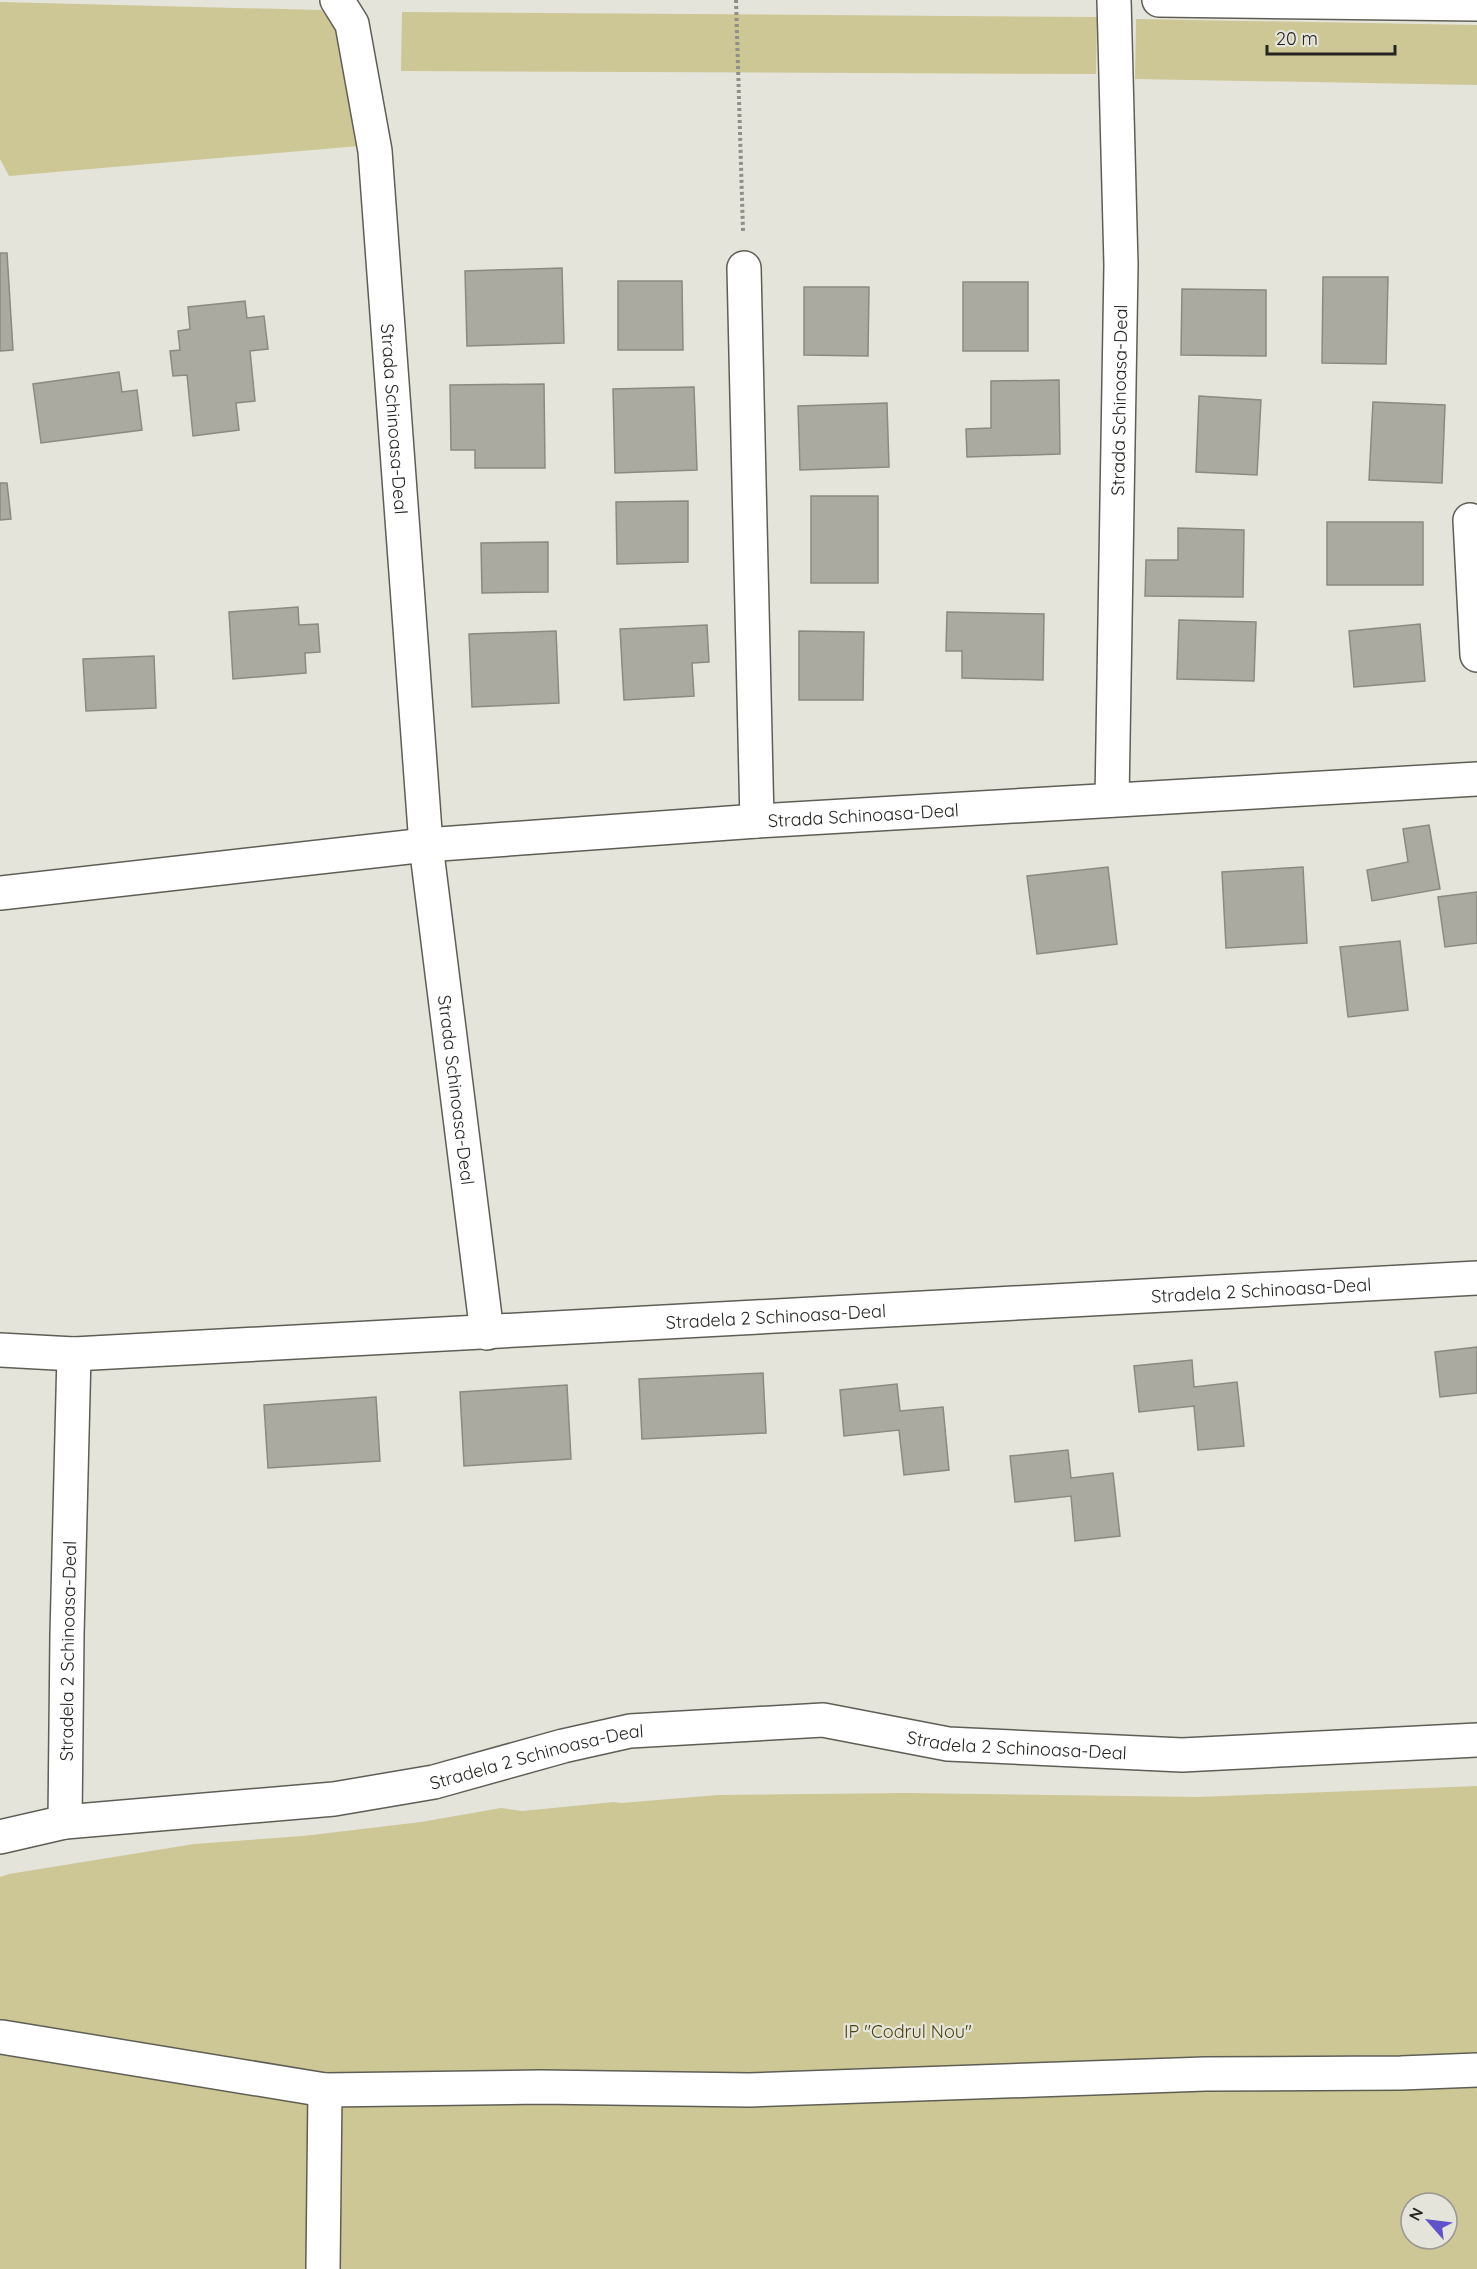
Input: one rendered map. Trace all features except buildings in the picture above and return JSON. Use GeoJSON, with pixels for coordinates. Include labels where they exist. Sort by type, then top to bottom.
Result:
{"type":"FeatureCollection","features":[{"type":"Feature","properties":{"kind":"street","name":"Strada Schinoasa-Deal"},"geometry":{"type":"LineString","coordinates":[[337,0],[352,24],[375,151],[426,845],[487,1333]]}},
{"type":"Feature","properties":{"kind":"street","name":"Strada Schinoasa-Deal"},"geometry":{"type":"LineString","coordinates":[[1112,800],[1120,265],[1114,0]]}},
{"type":"Feature","properties":{"kind":"street"},"geometry":{"type":"LineString","coordinates":[[1159,0],[1467,3]]}},
{"type":"Feature","properties":{"kind":"street","name":"Strada Schinoasa-Deal"},"geometry":{"type":"LineString","coordinates":[[744,268],[757,821]]}},
{"type":"Feature","properties":{"kind":"street"},"geometry":{"type":"LineString","coordinates":[[1470,520],[1477,656]]}},
{"type":"Feature","properties":{"kind":"street","name":"Strada Schinoasa-Deal"},"geometry":{"type":"LineString","coordinates":[[0,893],[426,845],[757,821],[1477,779]]}},
{"type":"Feature","properties":{"kind":"street","name":"Stradela 2 Schinoasa-Deal"},"geometry":{"type":"LineString","coordinates":[[0,1350],[74,1354],[1477,1278]]}},
{"type":"Feature","properties":{"kind":"street","name":"Stradela 2 Schinoasa-Deal"},"geometry":{"type":"LineString","coordinates":[[74,1354],[65,1822],[334,1799],[434,1782],[563,1746],[630,1731],[823,1720],[948,1744],[1182,1755],[1477,1740]]}},
{"type":"Feature","properties":{"kind":"street"},"geometry":{"type":"LineString","coordinates":[[0,1838],[65,1822]]}},
{"type":"Feature","properties":{"kind":"street"},"geometry":{"type":"LineString","coordinates":[[2,2037],[325,2090],[541,2087],[749,2090],[1205,2074],[1401,2073],[1477,2070]]}},
{"type":"Feature","properties":{"kind":"street"},"geometry":{"type":"LineString","coordinates":[[323,2269],[325,2090]]}},
{"type":"Feature","properties":{"kind":"path"},"geometry":{"type":"LineString","coordinates":[[736,0],[744,268]]}},
{"type":"Feature","properties":{"kind":"green space"},"geometry":{"type":"Polygon","coordinates":[[[0,2],[321,10],[336,28],[359,146],[9,176],[0,159],[0,2]]]}},
{"type":"Feature","properties":{"kind":"green space"},"geometry":{"type":"Polygon","coordinates":[[[402,12],[1097,17],[1096,74],[401,71],[402,12]]]}},
{"type":"Feature","properties":{"kind":"green space"},"geometry":{"type":"Polygon","coordinates":[[[1136,19],[1477,25],[1477,85],[1135,79],[1136,19]]]}},
{"type":"Feature","properties":{"kind":"green space","name":"IP \"Codrul Nou\""},"geometry":{"type":"Polygon","coordinates":[[[1477,1786],[1477,2269],[0,2269],[0,1877],[194,1844],[303,1836],[421,1822],[501,1808],[522,1811],[718,1795],[908,1793],[1199,1797],[1477,1786]]]}}]}
